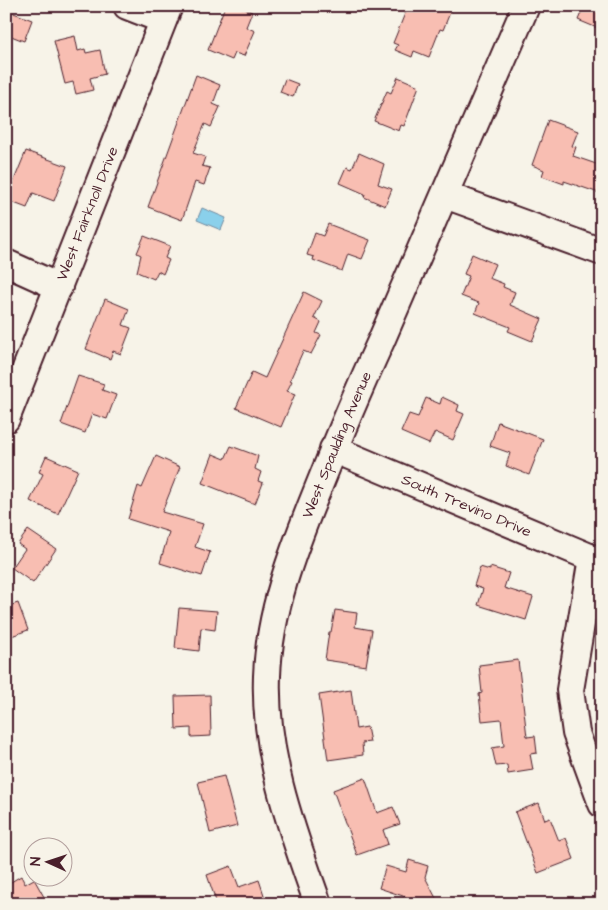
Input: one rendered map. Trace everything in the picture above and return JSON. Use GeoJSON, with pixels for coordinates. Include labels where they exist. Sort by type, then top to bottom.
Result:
{"type":"FeatureCollection","features":[{"type":"Feature","properties":{"kind":"street"},"geometry":{"type":"LineString","coordinates":[[127,6],[166,13]]}},
{"type":"Feature","properties":{"kind":"street","name":"West Spaulding Avenue"},"geometry":{"type":"LineString","coordinates":[[318,904],[293,832],[280,786],[270,733],[267,708],[267,675],[270,641],[287,571],[334,449],[526,6]]}},
{"type":"Feature","properties":{"kind":"street","name":"West Fairknoll Drive"},"geometry":{"type":"LineString","coordinates":[[6,420],[166,13]]}},
{"type":"Feature","properties":{"kind":"street"},"geometry":{"type":"LineString","coordinates":[[445,195],[602,252]]}},
{"type":"Feature","properties":{"kind":"street"},"geometry":{"type":"LineString","coordinates":[[6,263],[59,287]]}},
{"type":"Feature","properties":{"kind":"street","name":"South Trevino Drive"},"geometry":{"type":"LineString","coordinates":[[334,449],[597,559]]}},
{"type":"Feature","properties":{"kind":"street"},"geometry":{"type":"LineString","coordinates":[[597,559],[570,690],[576,733],[602,804]]}},
{"type":"Feature","properties":{"kind":"water"},"geometry":{"type":"Polygon","coordinates":[[[202,208],[226,218],[221,230],[197,220],[202,208]]]}},
{"type":"Feature","properties":{"kind":"building"},"geometry":{"type":"Polygon","coordinates":[[[225,6],[238,6],[252,12],[246,27],[255,31],[244,56],[235,53],[232,60],[208,50],[225,6]]]}},
{"type":"Feature","properties":{"kind":"building"},"geometry":{"type":"Polygon","coordinates":[[[408,6],[443,6],[451,10],[443,30],[440,29],[429,57],[414,51],[412,57],[395,50],[398,45],[393,43],[408,6]]]}},
{"type":"Feature","properties":{"kind":"building"},"geometry":{"type":"Polygon","coordinates":[[[584,6],[602,6],[602,30],[578,20],[584,6]]]}},
{"type":"Feature","properties":{"kind":"building"},"geometry":{"type":"Polygon","coordinates":[[[6,10],[32,20],[24,41],[6,34],[6,10]]]}},
{"type":"Feature","properties":{"kind":"building"},"geometry":{"type":"Polygon","coordinates":[[[75,36],[78,51],[85,49],[86,53],[100,50],[105,74],[90,78],[93,90],[76,94],[73,82],[65,84],[54,41],[75,36]]]}},
{"type":"Feature","properties":{"kind":"building"},"geometry":{"type":"Polygon","coordinates":[[[196,75],[220,85],[213,104],[220,107],[211,127],[205,124],[193,153],[205,157],[202,166],[210,168],[204,185],[195,182],[182,220],[148,207],[196,75]]]}},
{"type":"Feature","properties":{"kind":"building"},"geometry":{"type":"Polygon","coordinates":[[[398,77],[419,86],[404,126],[401,125],[399,131],[374,121],[387,91],[391,93],[398,77]]]}},
{"type":"Feature","properties":{"kind":"building"},"geometry":{"type":"Polygon","coordinates":[[[285,79],[298,84],[293,97],[280,92],[285,79]]]}},
{"type":"Feature","properties":{"kind":"building"},"geometry":{"type":"Polygon","coordinates":[[[548,120],[578,131],[572,146],[576,147],[573,156],[602,166],[602,194],[564,181],[564,184],[542,176],[544,170],[532,165],[548,120]]]}},
{"type":"Feature","properties":{"kind":"building"},"geometry":{"type":"Polygon","coordinates":[[[26,151],[67,166],[54,201],[33,193],[27,208],[6,200],[26,151]]]}},
{"type":"Feature","properties":{"kind":"building"},"geometry":{"type":"Polygon","coordinates":[[[359,153],[384,164],[378,184],[392,189],[385,206],[364,197],[365,194],[340,183],[347,167],[352,169],[359,153]]]}},
{"type":"Feature","properties":{"kind":"building"},"geometry":{"type":"Polygon","coordinates":[[[328,224],[370,240],[362,259],[348,254],[342,271],[313,260],[314,257],[307,255],[315,233],[323,236],[328,224]]]}},
{"type":"Feature","properties":{"kind":"building"},"geometry":{"type":"Polygon","coordinates":[[[144,236],[170,246],[165,258],[169,260],[163,274],[158,271],[154,279],[137,272],[141,255],[137,253],[144,236]]]}},
{"type":"Feature","properties":{"kind":"building"},"geometry":{"type":"Polygon","coordinates":[[[472,254],[495,264],[489,278],[504,284],[503,287],[515,292],[510,305],[542,319],[532,341],[508,331],[510,327],[475,313],[479,303],[461,296],[469,276],[464,274],[472,254]]]}},
{"type":"Feature","properties":{"kind":"building"},"geometry":{"type":"Polygon","coordinates":[[[304,292],[322,301],[314,318],[321,322],[316,333],[321,335],[311,354],[303,351],[290,380],[292,381],[287,391],[295,394],[281,427],[236,408],[252,372],[265,378],[304,292]]]}},
{"type":"Feature","properties":{"kind":"building"},"geometry":{"type":"Polygon","coordinates":[[[105,299],[129,309],[123,325],[131,328],[121,354],[113,351],[110,359],[86,349],[105,299]]]}},
{"type":"Feature","properties":{"kind":"building"},"geometry":{"type":"Polygon","coordinates":[[[78,376],[104,384],[102,390],[116,395],[107,419],[92,414],[85,433],[61,424],[78,376]]]}},
{"type":"Feature","properties":{"kind":"building"},"geometry":{"type":"Polygon","coordinates":[[[442,397],[459,405],[457,411],[464,414],[453,440],[435,432],[429,444],[401,432],[409,414],[418,417],[426,398],[440,404],[442,397]]]}},
{"type":"Feature","properties":{"kind":"building"},"geometry":{"type":"Polygon","coordinates":[[[498,422],[543,439],[529,475],[506,466],[510,453],[490,446],[498,422]]]}},
{"type":"Feature","properties":{"kind":"building"},"geometry":{"type":"Polygon","coordinates":[[[231,446],[258,456],[255,469],[261,472],[258,481],[263,483],[255,504],[202,483],[213,454],[225,459],[231,446]]]}},
{"type":"Feature","properties":{"kind":"building"},"geometry":{"type":"Polygon","coordinates":[[[46,456],[78,470],[58,514],[30,501],[43,474],[39,472],[46,456]]]}},
{"type":"Feature","properties":{"kind":"building"},"geometry":{"type":"Polygon","coordinates":[[[156,456],[180,467],[162,512],[203,524],[195,547],[210,552],[202,576],[160,563],[169,532],[128,519],[138,486],[142,488],[156,456]]]}},
{"type":"Feature","properties":{"kind":"building"},"geometry":{"type":"Polygon","coordinates":[[[28,530],[56,549],[33,583],[12,568],[25,549],[18,544],[28,530]]]}},
{"type":"Feature","properties":{"kind":"building"},"geometry":{"type":"Polygon","coordinates":[[[480,567],[490,570],[490,567],[509,573],[504,588],[533,597],[526,620],[478,605],[483,589],[474,586],[480,567]]]}},
{"type":"Feature","properties":{"kind":"building"},"geometry":{"type":"Polygon","coordinates":[[[18,603],[28,630],[6,638],[6,607],[18,603]]]}},
{"type":"Feature","properties":{"kind":"building"},"geometry":{"type":"Polygon","coordinates":[[[179,608],[217,611],[215,630],[201,628],[199,651],[175,648],[179,608]]]}},
{"type":"Feature","properties":{"kind":"building"},"geometry":{"type":"Polygon","coordinates":[[[335,610],[357,613],[355,627],[372,630],[366,666],[325,660],[329,632],[331,632],[335,610]]]}},
{"type":"Feature","properties":{"kind":"building"},"geometry":{"type":"Polygon","coordinates":[[[518,660],[527,737],[535,736],[537,753],[530,754],[533,770],[508,774],[507,765],[496,766],[492,748],[504,746],[501,719],[482,721],[479,694],[482,693],[479,665],[518,660]]]}},
{"type":"Feature","properties":{"kind":"building"},"geometry":{"type":"Polygon","coordinates":[[[351,690],[356,729],[367,727],[370,742],[362,743],[363,755],[328,760],[319,695],[351,690]]]}},
{"type":"Feature","properties":{"kind":"building"},"geometry":{"type":"Polygon","coordinates":[[[210,695],[211,736],[191,737],[191,728],[176,729],[175,696],[210,695]]]}},
{"type":"Feature","properties":{"kind":"building"},"geometry":{"type":"Polygon","coordinates":[[[224,776],[237,826],[210,833],[198,782],[224,776]]]}},
{"type":"Feature","properties":{"kind":"building"},"geometry":{"type":"Polygon","coordinates":[[[365,778],[377,813],[393,807],[400,824],[383,830],[388,844],[357,855],[333,790],[365,778]]]}},
{"type":"Feature","properties":{"kind":"building"},"geometry":{"type":"Polygon","coordinates":[[[539,803],[545,820],[550,818],[559,841],[566,838],[574,859],[538,873],[515,812],[539,803]]]}},
{"type":"Feature","properties":{"kind":"building"},"geometry":{"type":"Polygon","coordinates":[[[409,860],[428,866],[425,877],[439,904],[404,904],[406,897],[379,888],[386,866],[406,872],[409,860]]]}},
{"type":"Feature","properties":{"kind":"building"},"geometry":{"type":"Polygon","coordinates":[[[231,866],[239,887],[259,880],[267,904],[217,904],[207,875],[231,866]]]}},
{"type":"Feature","properties":{"kind":"building"},"geometry":{"type":"Polygon","coordinates":[[[21,876],[22,888],[39,888],[48,904],[9,904],[6,898],[6,885],[21,876]]]}}]}
